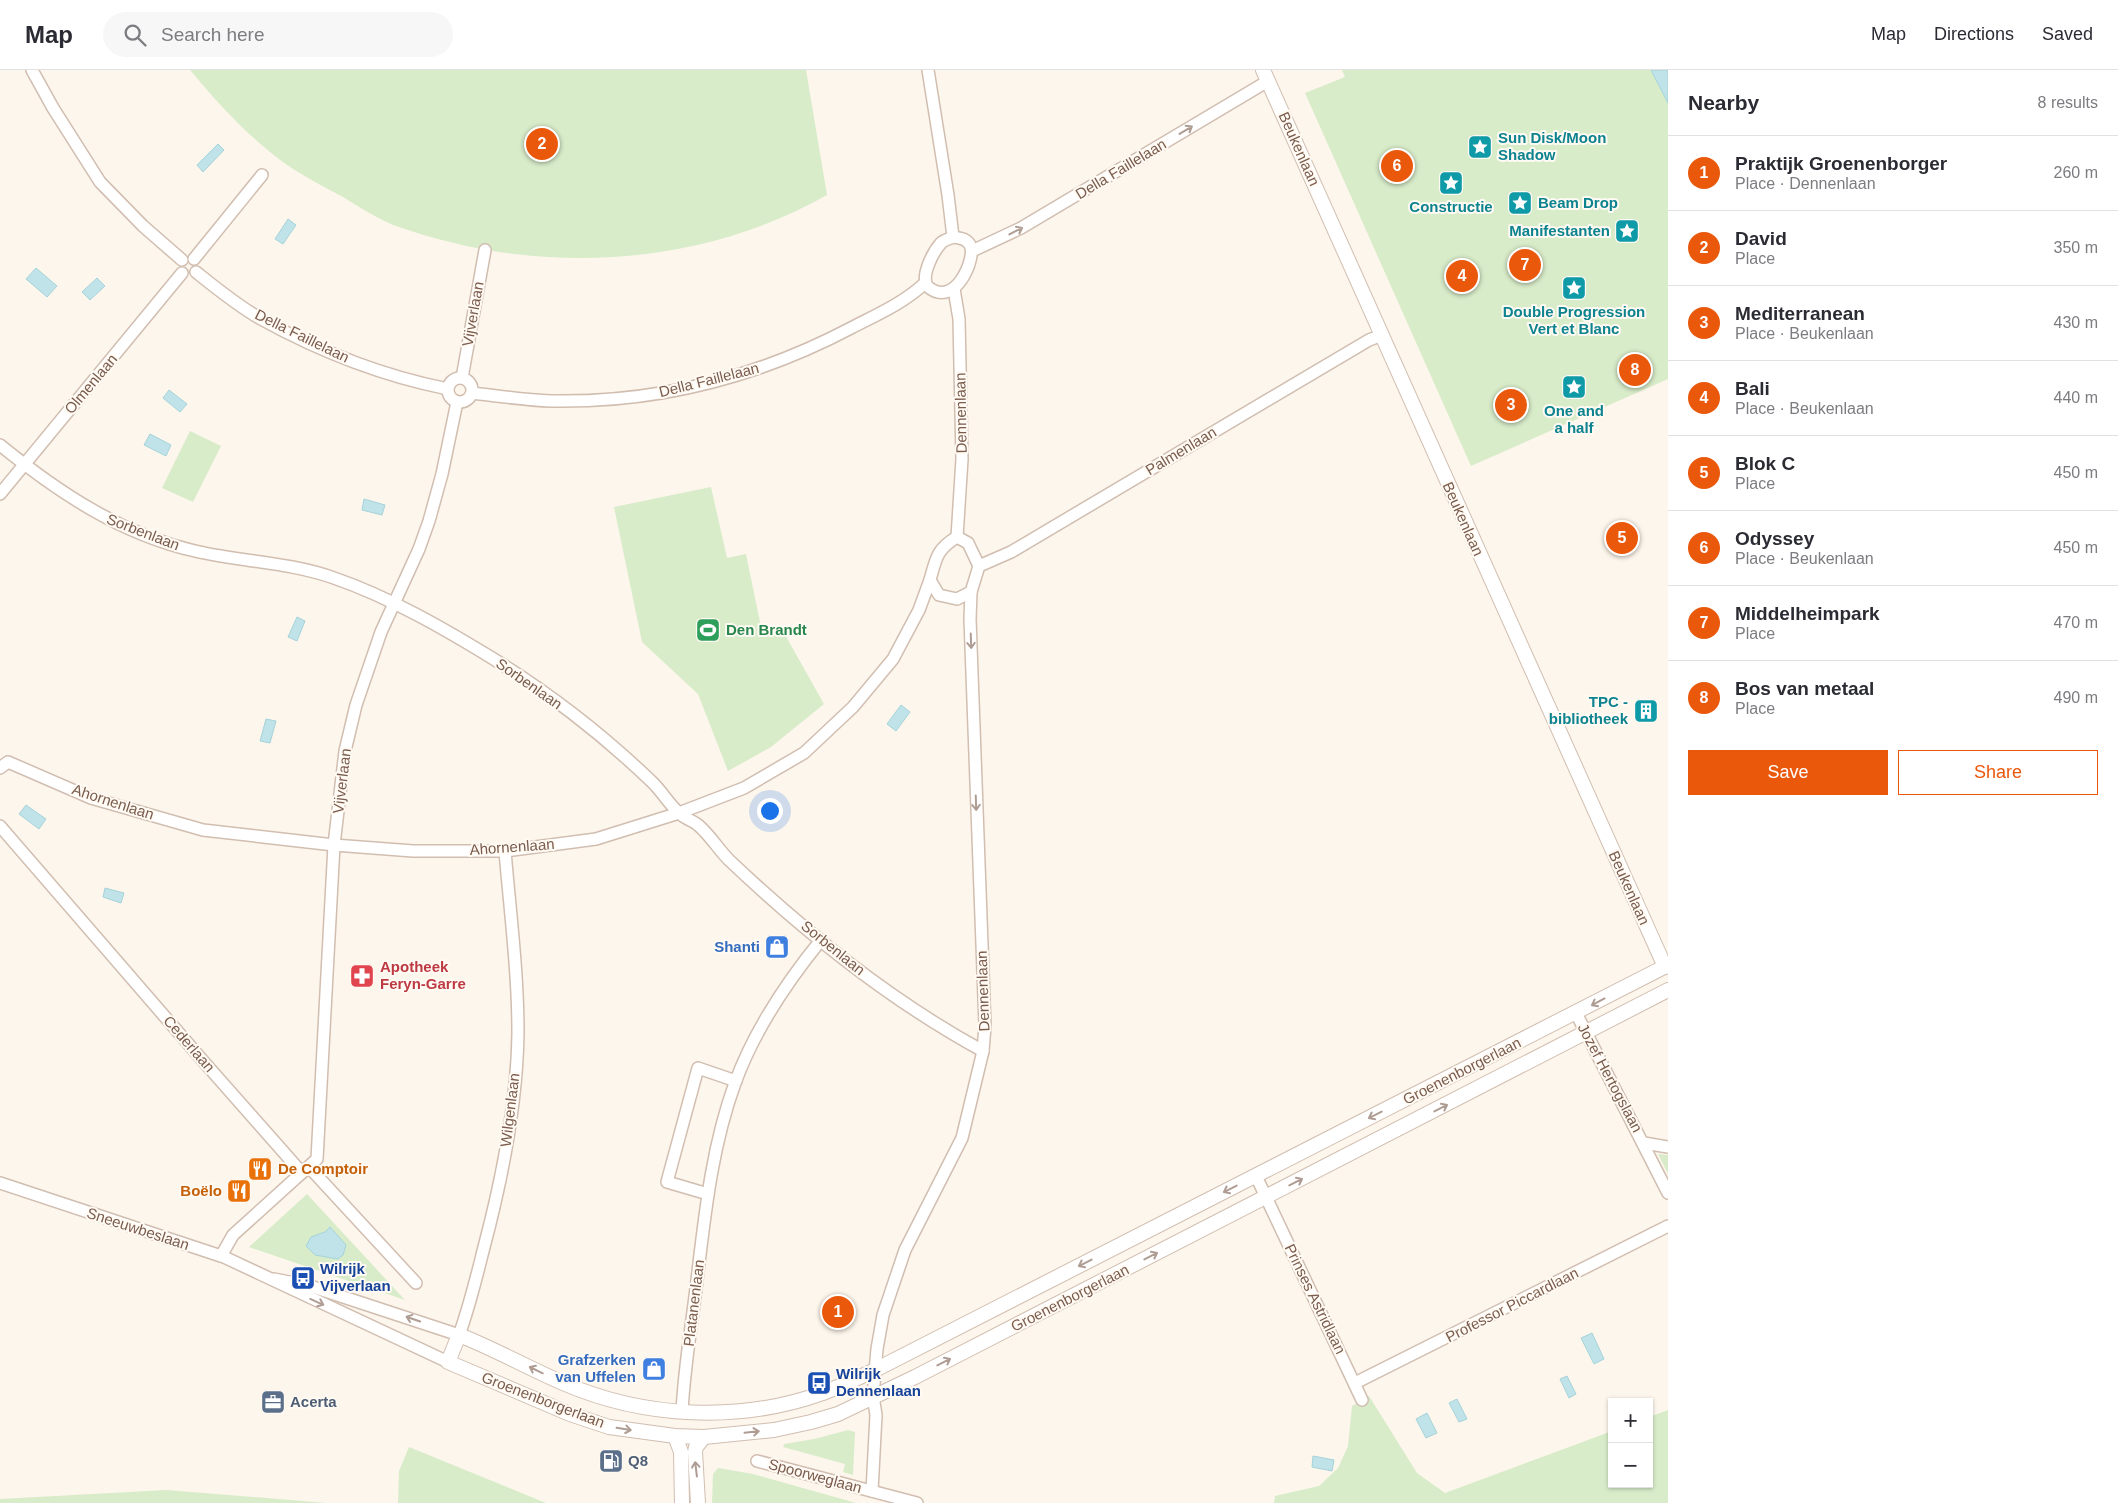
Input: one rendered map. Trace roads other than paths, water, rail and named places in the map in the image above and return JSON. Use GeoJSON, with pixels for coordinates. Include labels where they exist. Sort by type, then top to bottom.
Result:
{"type":"FeatureCollection","features":[{"type":"Feature","properties":{"kind":"street"},"geometry":{"type":"LineString","coordinates":[[32,70],[53,108],[100,182],[143,226],[182,260]]}},
{"type":"Feature","properties":{"kind":"street"},"geometry":{"type":"LineString","coordinates":[[928,70],[948,195],[952,237]]}},
{"type":"Feature","properties":{"kind":"street","name":"Della Faillelaan"},"geometry":{"type":"LineString","coordinates":[[972,251],[1021,228],[1262,80]]}},
{"type":"Feature","properties":{"kind":"street","name":"Beukenlaan"},"geometry":{"type":"LineString","coordinates":[[1262,80],[1382,335],[1508,620],[1667,967]]}},
{"type":"Feature","properties":{"kind":"street"},"geometry":{"type":"LineString","coordinates":[[194,259],[262,175]]}},
{"type":"Feature","properties":{"kind":"street"},"geometry":{"type":"LineString","coordinates":[[952,237],[969,243],[972,251],[963,276],[954,289],[948,292],[936,292],[925,283],[930,264],[939,247],[952,237]]}},
{"type":"Feature","properties":{"kind":"street","name":"Vijverlaan"},"geometry":{"type":"LineString","coordinates":[[462,378],[484,250]]}},
{"type":"Feature","properties":{"kind":"street"},"geometry":{"type":"LineString","coordinates":[[186,257],[194,259],[197,267],[196,272],[188,276],[182,274],[179,268],[182,260],[186,257]]}},
{"type":"Feature","properties":{"kind":"street","name":"Della Faillelaan"},"geometry":{"type":"LineString","coordinates":[[196,272],[260,318],[314,345],[376,370],[413,382],[448,389]]}},
{"type":"Feature","properties":{"kind":"street","name":"Olmenlaan"},"geometry":{"type":"LineString","coordinates":[[0,494],[182,274]]}},
{"type":"Feature","properties":{"kind":"street","name":"Della Faillelaan"},"geometry":{"type":"LineString","coordinates":[[472,393],[551,400],[604,400],[695,387],[774,364],[825,342],[894,305],[916,292],[925,283]]}},
{"type":"Feature","properties":{"kind":"street","name":"Dennenlaan"},"geometry":{"type":"LineString","coordinates":[[954,289],[960,319],[962,459],[957,538]]}},
{"type":"Feature","properties":{"kind":"street","name":"Palmenlaan"},"geometry":{"type":"LineString","coordinates":[[979,566],[1011,552],[1361,345],[1382,335]]}},
{"type":"Feature","properties":{"kind":"street"},"geometry":{"type":"LineString","coordinates":[[462,378],[468,381],[472,393],[466,400],[457,402],[448,394],[448,389],[450,383],[455,379],[462,378]]}},
{"type":"Feature","properties":{"kind":"street","name":"Vijverlaan"},"geometry":{"type":"LineString","coordinates":[[306,1170],[317,1159],[334,844],[345,751],[353,714],[381,632],[419,549],[429,521],[442,474],[457,402]]}},
{"type":"Feature","properties":{"kind":"street","name":"Sorbenlaan"},"geometry":{"type":"LineString","coordinates":[[0,445],[24,465],[87,508],[116,524],[163,543],[197,552],[296,566],[336,578],[394,604],[478,650],[546,694],[626,757],[654,784],[678,813],[697,824],[728,858],[820,940],[906,1005],[983,1052]]}},
{"type":"Feature","properties":{"kind":"street"},"geometry":{"type":"LineString","coordinates":[[971,592],[957,599],[939,595],[930,580],[936,559],[943,545],[957,538],[968,543],[979,566]]}},
{"type":"Feature","properties":{"kind":"street","name":"Dennenlaan"},"geometry":{"type":"LineString","coordinates":[[875,1370],[880,1331],[890,1292],[905,1250],[962,1138],[983,1052],[985,1026],[970,619],[971,592],[979,566]]}},
{"type":"Feature","properties":{"kind":"street","name":"Ahornenlaan"},"geometry":{"type":"LineString","coordinates":[[0,768],[8,762],[91,798],[203,830],[413,851],[505,851],[596,839],[678,813],[744,788],[804,752],[853,707],[893,659],[919,610],[930,580]]}},
{"type":"Feature","properties":{"kind":"street","name":"Cederlaan"},"geometry":{"type":"LineString","coordinates":[[0,826],[204,1062],[306,1170]]}},
{"type":"Feature","properties":{"kind":"street","name":"Wilgenlaan"},"geometry":{"type":"LineString","coordinates":[[448,1362],[459,1335],[494,1211],[506,1150],[513,1088],[518,1034],[515,967],[505,851]]}},
{"type":"Feature","properties":{"kind":"street","name":"Platanenlaan"},"geometry":{"type":"LineString","coordinates":[[682,1412],[708,1194],[719,1138],[736,1081],[761,1029],[782,991],[820,940]]}},
{"type":"Feature","properties":{"kind":"street","name":"Groenenborgerlaan"},"geometry":{"type":"LineString","coordinates":[[459,1335],[564,1383],[592,1394],[635,1406],[682,1412],[722,1412],[765,1408],[822,1393],[875,1370],[1667,967]]}},
{"type":"Feature","properties":{"kind":"street","name":"Groenenborgerlaan"},"geometry":{"type":"LineString","coordinates":[[448,1362],[570,1414],[594,1422],[610,1427],[675,1436],[704,1437],[774,1430],[838,1414],[915,1378],[1573,1041],[1586,1032],[1668,990]]}},
{"type":"Feature","properties":{"kind":"street","name":"Jozef Hertogslaan"},"geometry":{"type":"LineString","coordinates":[[1576,1013],[1668,1193]]}},
{"type":"Feature","properties":{"kind":"street"},"geometry":{"type":"LineString","coordinates":[[708,1194],[667,1182],[698,1068],[736,1081]]}},
{"type":"Feature","properties":{"kind":"street","name":"Jozef Hertogslaan"},"geometry":{"type":"LineString","coordinates":[[1644,1143],[1668,1147]]}},
{"type":"Feature","properties":{"kind":"street"},"geometry":{"type":"LineString","coordinates":[[221,1256],[233,1234],[306,1170],[416,1283]]}},
{"type":"Feature","properties":{"kind":"street"},"geometry":{"type":"LineString","coordinates":[[1256,1176],[1266,1198]]}},
{"type":"Feature","properties":{"kind":"street","name":"Sneeuwbeslaan"},"geometry":{"type":"LineString","coordinates":[[0,1183],[221,1256],[274,1279],[298,1294],[448,1362]]}},
{"type":"Feature","properties":{"kind":"street","name":"Prinses Astridlaan"},"geometry":{"type":"LineString","coordinates":[[1266,1198],[1362,1400]]}},
{"type":"Feature","properties":{"kind":"street","name":"Professor Piccardlaan"},"geometry":{"type":"LineString","coordinates":[[1355,1383],[1668,1226]]}},
{"type":"Feature","properties":{"kind":"street","name":"Sneeuwbeslaan"},"geometry":{"type":"LineString","coordinates":[[274,1279],[310,1286],[459,1335]]}},
{"type":"Feature","properties":{"kind":"street"},"geometry":{"type":"LineString","coordinates":[[873,1396],[875,1370]]}},
{"type":"Feature","properties":{"kind":"street","name":"Spoorweglaan"},"geometry":{"type":"LineString","coordinates":[[872,1491],[876,1415],[873,1396]]}},
{"type":"Feature","properties":{"kind":"street"},"geometry":{"type":"LineString","coordinates":[[675,1436],[681,1452],[682,1503]]}},
{"type":"Feature","properties":{"kind":"street"},"geometry":{"type":"LineString","coordinates":[[698,1503],[695,1452],[696,1447],[704,1437]]}},
{"type":"Feature","properties":{"kind":"street","name":"Spoorweglaan"},"geometry":{"type":"LineString","coordinates":[[757,1461],[917,1503]]}},
{"type":"Feature","properties":{"kind":"water"},"geometry":{"type":"Polygon","coordinates":[[[1651,70],[1668,70],[1668,103],[1651,70]]]}},
{"type":"Feature","properties":{"kind":"water"},"geometry":{"type":"Polygon","coordinates":[[[218,144],[224,150],[203,172],[197,165],[218,144]]]}},
{"type":"Feature","properties":{"kind":"water"},"geometry":{"type":"Polygon","coordinates":[[[288,219],[296,225],[283,244],[275,239],[288,219]]]}},
{"type":"Feature","properties":{"kind":"water"},"geometry":{"type":"Polygon","coordinates":[[[36,268],[57,286],[47,297],[26,279],[36,268]]]}},
{"type":"Feature","properties":{"kind":"water"},"geometry":{"type":"Polygon","coordinates":[[[97,278],[105,286],[90,300],[82,292],[97,278]]]}},
{"type":"Feature","properties":{"kind":"water"},"geometry":{"type":"Polygon","coordinates":[[[169,390],[187,404],[180,412],[163,398],[169,390]]]}},
{"type":"Feature","properties":{"kind":"water"},"geometry":{"type":"Polygon","coordinates":[[[150,434],[171,445],[166,456],[144,445],[150,434]]]}},
{"type":"Feature","properties":{"kind":"water"},"geometry":{"type":"Polygon","coordinates":[[[364,499],[385,505],[382,515],[362,510],[364,499]]]}},
{"type":"Feature","properties":{"kind":"water"},"geometry":{"type":"Polygon","coordinates":[[[297,617],[305,621],[297,641],[288,637],[297,617]]]}},
{"type":"Feature","properties":{"kind":"water"},"geometry":{"type":"Polygon","coordinates":[[[901,705],[910,712],[896,731],[887,724],[901,705]]]}},
{"type":"Feature","properties":{"kind":"water"},"geometry":{"type":"Polygon","coordinates":[[[266,719],[276,721],[270,743],[260,741],[266,719]]]}},
{"type":"Feature","properties":{"kind":"water"},"geometry":{"type":"Polygon","coordinates":[[[26,805],[46,819],[39,829],[19,814],[26,805]]]}},
{"type":"Feature","properties":{"kind":"water"},"geometry":{"type":"Polygon","coordinates":[[[105,888],[124,893],[121,903],[103,897],[105,888]]]}},
{"type":"Feature","properties":{"kind":"water"},"geometry":{"type":"Polygon","coordinates":[[[330,1227],[346,1245],[343,1255],[338,1259],[315,1255],[306,1246],[311,1237],[325,1232],[330,1227]]]}},
{"type":"Feature","properties":{"kind":"water"},"geometry":{"type":"Polygon","coordinates":[[[1592,1333],[1604,1359],[1594,1364],[1581,1338],[1592,1333]]]}},
{"type":"Feature","properties":{"kind":"water"},"geometry":{"type":"Polygon","coordinates":[[[1567,1376],[1576,1394],[1569,1398],[1560,1379],[1567,1376]]]}},
{"type":"Feature","properties":{"kind":"water"},"geometry":{"type":"Polygon","coordinates":[[[1457,1399],[1467,1419],[1459,1422],[1449,1403],[1457,1399]]]}},
{"type":"Feature","properties":{"kind":"water"},"geometry":{"type":"Polygon","coordinates":[[[1427,1413],[1437,1433],[1426,1438],[1416,1419],[1427,1413]]]}},
{"type":"Feature","properties":{"kind":"water"},"geometry":{"type":"Polygon","coordinates":[[[1313,1456],[1334,1460],[1332,1471],[1312,1467],[1313,1456]]]}},
{"type":"Feature","properties":{"kind":"place","name":"David"},"geometry":{"type":"Point","coordinates":[542,144]}},
{"type":"Feature","properties":{"kind":"place","name":"Sun Disk/Moon Shadow"},"geometry":{"type":"Point","coordinates":[1480,147]}},
{"type":"Feature","properties":{"kind":"place","name":"Odyssey"},"geometry":{"type":"Point","coordinates":[1397,166]}},
{"type":"Feature","properties":{"kind":"place","name":"Constructie"},"geometry":{"type":"Point","coordinates":[1451,183]}},
{"type":"Feature","properties":{"kind":"place","name":"Beam Drop"},"geometry":{"type":"Point","coordinates":[1520,203]}},
{"type":"Feature","properties":{"kind":"place","name":"Manifestanten"},"geometry":{"type":"Point","coordinates":[1627,231]}},
{"type":"Feature","properties":{"kind":"place","name":"Middelheimpark"},"geometry":{"type":"Point","coordinates":[1525,265]}},
{"type":"Feature","properties":{"kind":"place","name":"Bali"},"geometry":{"type":"Point","coordinates":[1462,276]}},
{"type":"Feature","properties":{"kind":"place","name":"Double Progression Vert et Blanc"},"geometry":{"type":"Point","coordinates":[1574,288]}},
{"type":"Feature","properties":{"kind":"place","name":"Bos van metaal"},"geometry":{"type":"Point","coordinates":[1635,370]}},
{"type":"Feature","properties":{"kind":"place","name":"One and a half"},"geometry":{"type":"Point","coordinates":[1574,387]}},
{"type":"Feature","properties":{"kind":"place","name":"Mediterranean"},"geometry":{"type":"Point","coordinates":[1511,405]}},
{"type":"Feature","properties":{"kind":"place","name":"Blok C"},"geometry":{"type":"Point","coordinates":[1622,538]}},
{"type":"Feature","properties":{"kind":"place","name":"Den Brandt"},"geometry":{"type":"Point","coordinates":[708,630]}},
{"type":"Feature","properties":{"kind":"place","name":"TPC - bibliotheek"},"geometry":{"type":"Point","coordinates":[1646,711]}},
{"type":"Feature","properties":{"kind":"place","name":"Shanti"},"geometry":{"type":"Point","coordinates":[777,947]}},
{"type":"Feature","properties":{"kind":"place","name":"Apotheek Feryn-Garre"},"geometry":{"type":"Point","coordinates":[362,976]}},
{"type":"Feature","properties":{"kind":"place","name":"De Comptoir"},"geometry":{"type":"Point","coordinates":[260,1169]}},
{"type":"Feature","properties":{"kind":"place","name":"Boëlo"},"geometry":{"type":"Point","coordinates":[239,1191]}},
{"type":"Feature","properties":{"kind":"place","name":"Wilrijk Vijverlaan"},"geometry":{"type":"Point","coordinates":[303,1278]}},
{"type":"Feature","properties":{"kind":"place","name":"Praktijk Groenenborger"},"geometry":{"type":"Point","coordinates":[838,1312]}},
{"type":"Feature","properties":{"kind":"place","name":"Grafzerken van Uffelen"},"geometry":{"type":"Point","coordinates":[654,1369]}},
{"type":"Feature","properties":{"kind":"place","name":"Wilrijk Dennenlaan"},"geometry":{"type":"Point","coordinates":[819,1383]}},
{"type":"Feature","properties":{"kind":"place","name":"Acerta"},"geometry":{"type":"Point","coordinates":[273,1402]}},
{"type":"Feature","properties":{"kind":"place","name":"Q8"},"geometry":{"type":"Point","coordinates":[611,1461]}}]}
